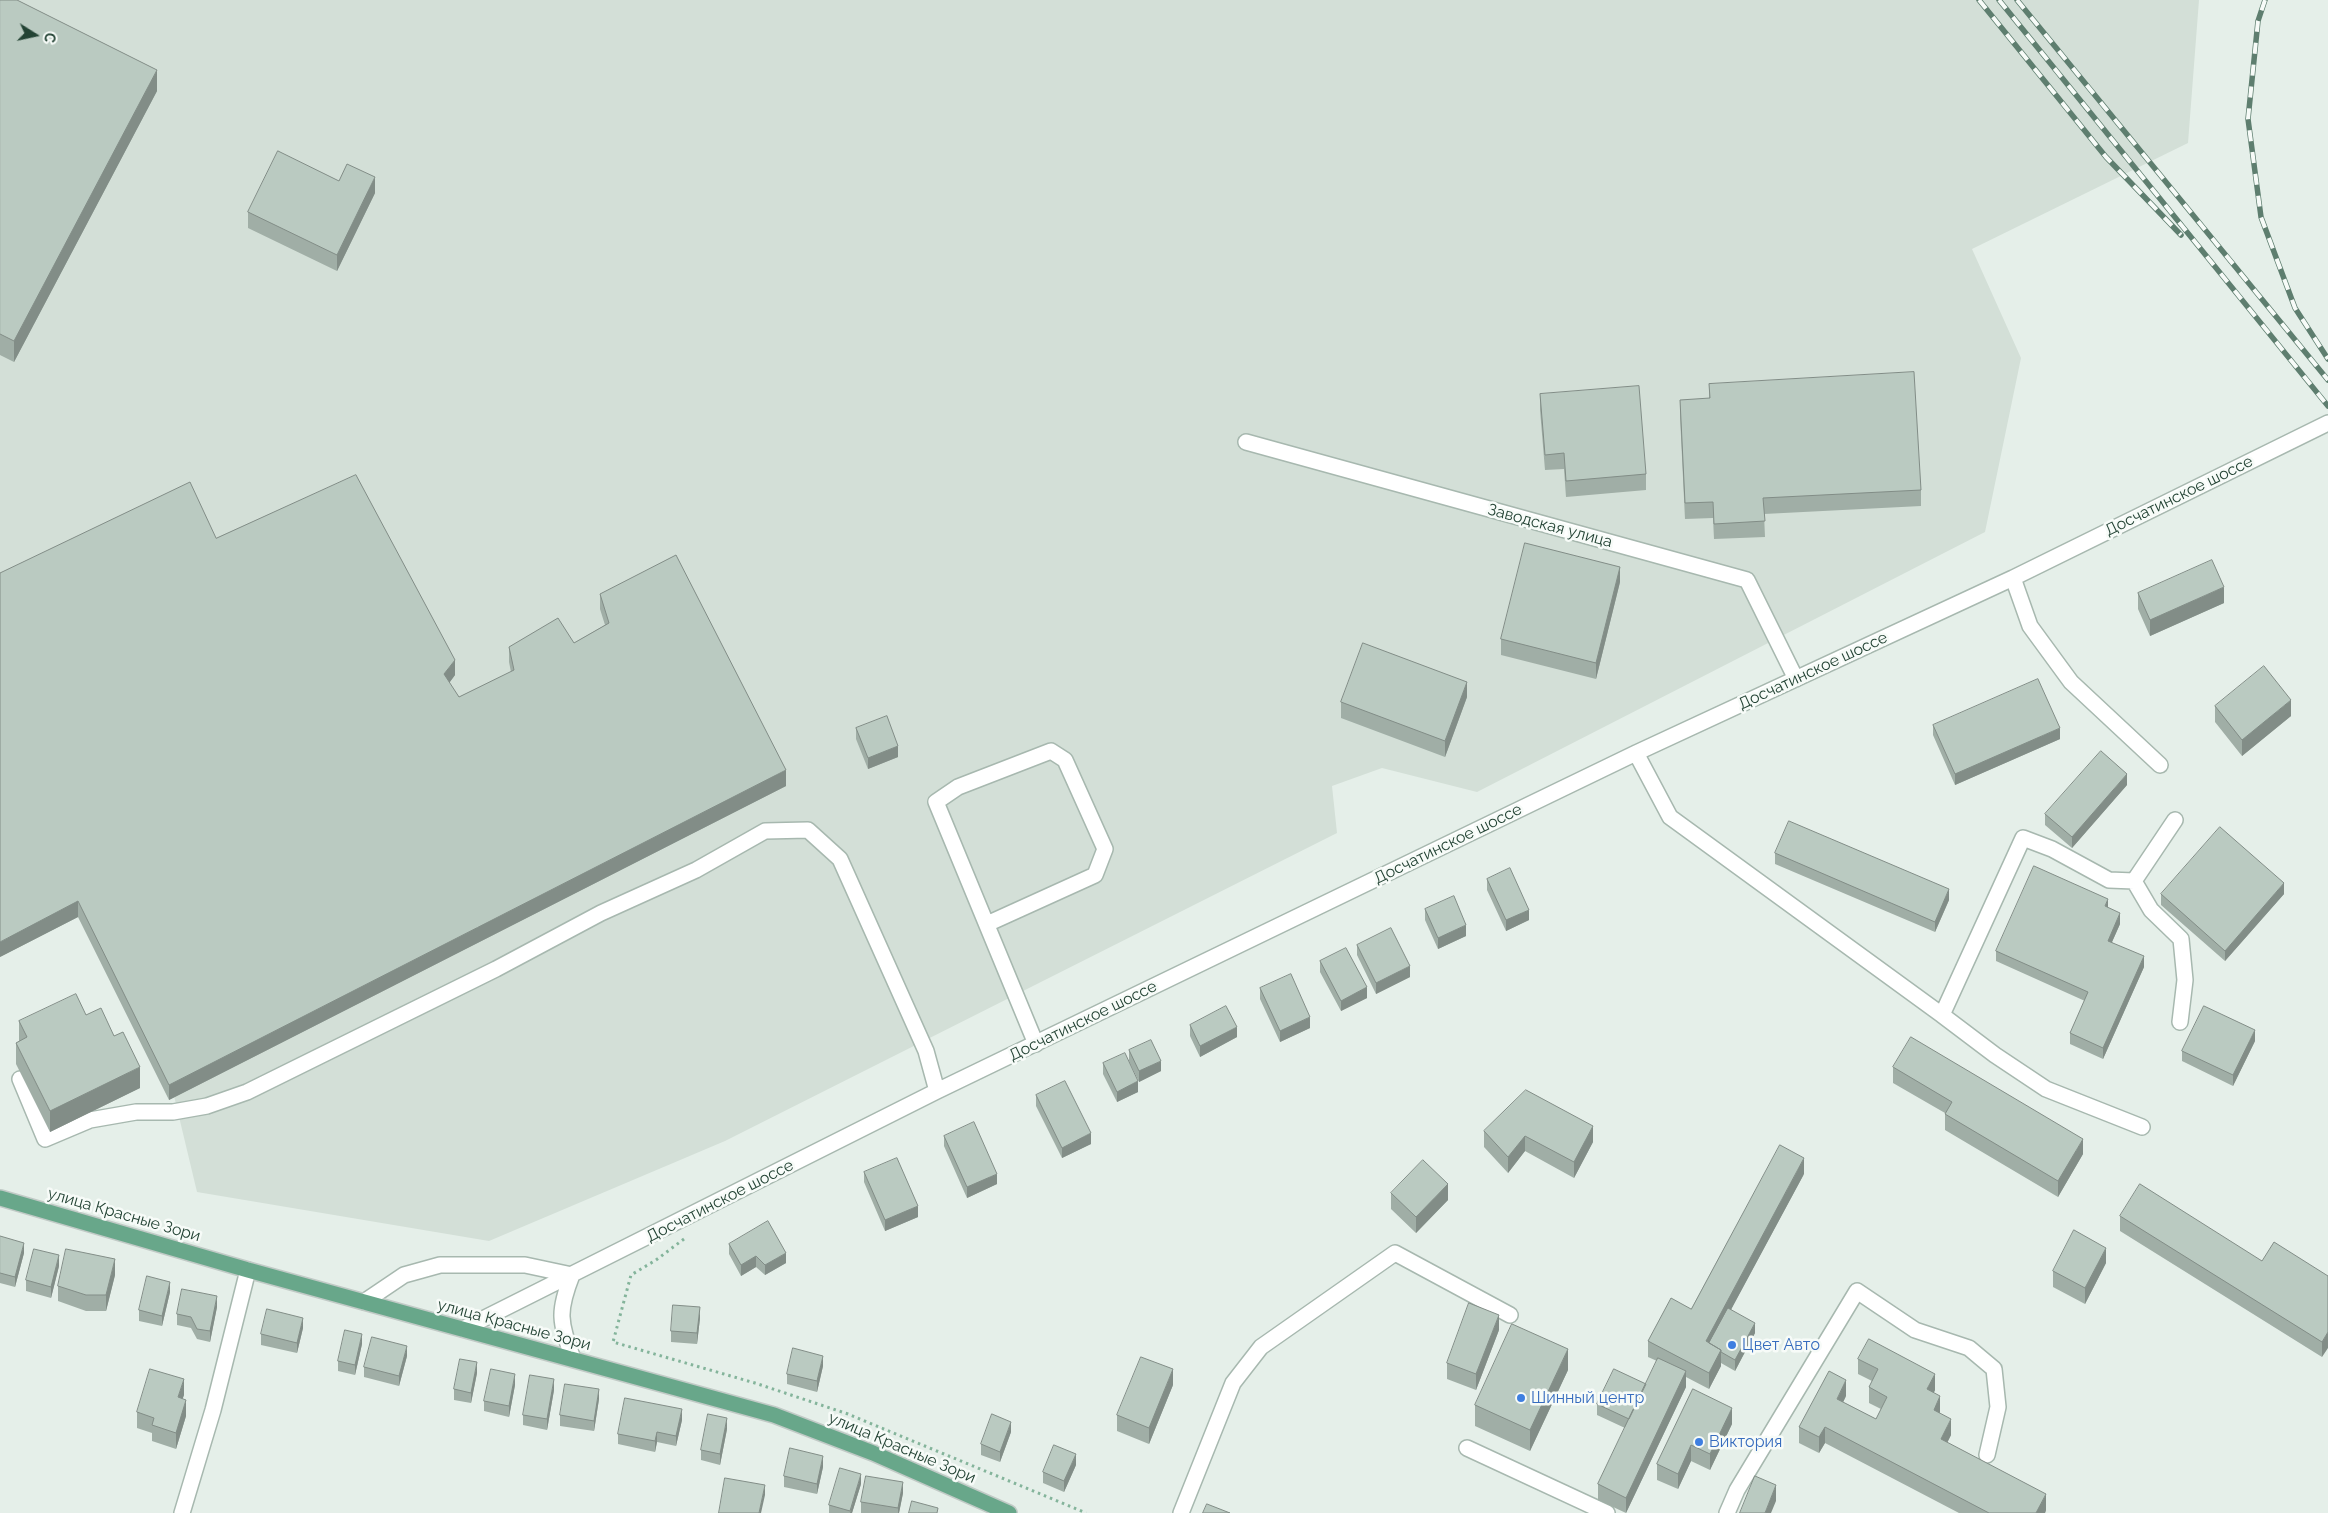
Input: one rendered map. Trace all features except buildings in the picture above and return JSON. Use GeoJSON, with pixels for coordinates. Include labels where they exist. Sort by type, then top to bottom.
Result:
{"type":"FeatureCollection","features":[{"type":"Feature","properties":{"kind":"main road","name":"улица Красные Зори"},"geometry":{"type":"LineString","coordinates":[[0,1198],[248,1270],[783,1419],[873,1453],[1009,1513]]}},
{"type":"Feature","properties":{"kind":"street","name":"Досчатинское шоссе"},"geometry":{"type":"LineString","coordinates":[[463,1329],[937,1091],[1636,753],[2013,578],[2328,423]]}},
{"type":"Feature","properties":{"kind":"street","name":"Заводская улица"},"geometry":{"type":"LineString","coordinates":[[1246,442],[1747,580],[1796,679]]}},
{"type":"Feature","properties":{"kind":"street"},"geometry":{"type":"LineString","coordinates":[[2013,578],[2030,626],[2071,682],[2160,765]]}},
{"type":"Feature","properties":{"kind":"street"},"geometry":{"type":"LineString","coordinates":[[987,924],[1095,875],[1105,849],[1065,760],[1051,751],[958,787],[936,802],[1036,1044]]}},
{"type":"Feature","properties":{"kind":"street"},"geometry":{"type":"LineString","coordinates":[[1636,753],[1670,817],[1942,1014],[1995,1055],[2046,1089],[2142,1127]]}},
{"type":"Feature","properties":{"kind":"street"},"geometry":{"type":"LineString","coordinates":[[2134,881],[2175,820]]}},
{"type":"Feature","properties":{"kind":"street"},"geometry":{"type":"LineString","coordinates":[[20,1079],[45,1139],[90,1120],[136,1112],[172,1112],[207,1106],[247,1092],[318,1058],[601,913],[696,870],[765,831],[808,830],[840,858],[926,1051],[937,1091]]}},
{"type":"Feature","properties":{"kind":"street"},"geometry":{"type":"LineString","coordinates":[[1942,1014],[2023,838],[2052,849],[2109,880],[2134,881]]}},
{"type":"Feature","properties":{"kind":"street"},"geometry":{"type":"LineString","coordinates":[[2134,881],[2151,910],[2181,939],[2185,980],[2180,1022]]}},
{"type":"Feature","properties":{"kind":"street"},"geometry":{"type":"LineString","coordinates":[[1181,1513],[1233,1383],[1261,1347],[1395,1253],[1510,1315]]}},
{"type":"Feature","properties":{"kind":"street"},"geometry":{"type":"LineString","coordinates":[[364,1302],[404,1275],[440,1264],[525,1264],[572,1275],[563,1297],[560,1313],[562,1327],[573,1359]]}},
{"type":"Feature","properties":{"kind":"street"},"geometry":{"type":"LineString","coordinates":[[182,1513],[213,1410],[248,1270]]}},
{"type":"Feature","properties":{"kind":"street"},"geometry":{"type":"LineString","coordinates":[[1727,1513],[1737,1490],[1857,1291],[1915,1330],[1969,1348],[1994,1369],[1998,1407],[1987,1455]]}},
{"type":"Feature","properties":{"kind":"street"},"geometry":{"type":"LineString","coordinates":[[1467,1448],[1607,1513]]}},
{"type":"Feature","properties":{"kind":"path"},"geometry":{"type":"LineString","coordinates":[[656,1260],[631,1275],[613,1342],[755,1383],[848,1414],[1086,1513]]}},
{"type":"Feature","properties":{"kind":"shaded area"},"geometry":{"type":"Polygon","coordinates":[[[0,0],[2199,0],[2188,143],[1972,249],[2021,358],[1985,532],[1477,792],[1382,768],[1332,786],[1337,833],[725,1141],[489,1241],[197,1192],[170,1079],[76,897],[0,936],[0,0]]]}},
{"type":"Feature","properties":{"kind":"railway"},"geometry":{"type":"LineString","coordinates":[[1979,0],[2106,157],[2181,235]]}},
{"type":"Feature","properties":{"kind":"railway"},"geometry":{"type":"LineString","coordinates":[[1999,0],[2328,406]]}},
{"type":"Feature","properties":{"kind":"railway"},"geometry":{"type":"LineString","coordinates":[[2017,0],[2328,380]]}},
{"type":"Feature","properties":{"kind":"railway"},"geometry":{"type":"LineString","coordinates":[[2265,0],[2258,21],[2248,119],[2261,217],[2295,308],[2328,359]]}},
{"type":"Feature","properties":{"kind":"place","name":"Цвет Авто"},"geometry":{"type":"Point","coordinates":[1732,1345]}},
{"type":"Feature","properties":{"kind":"place","name":"Шинный центр"},"geometry":{"type":"Point","coordinates":[1521,1398]}},
{"type":"Feature","properties":{"kind":"place","name":"Виктория"},"geometry":{"type":"Point","coordinates":[1699,1442]}}]}
